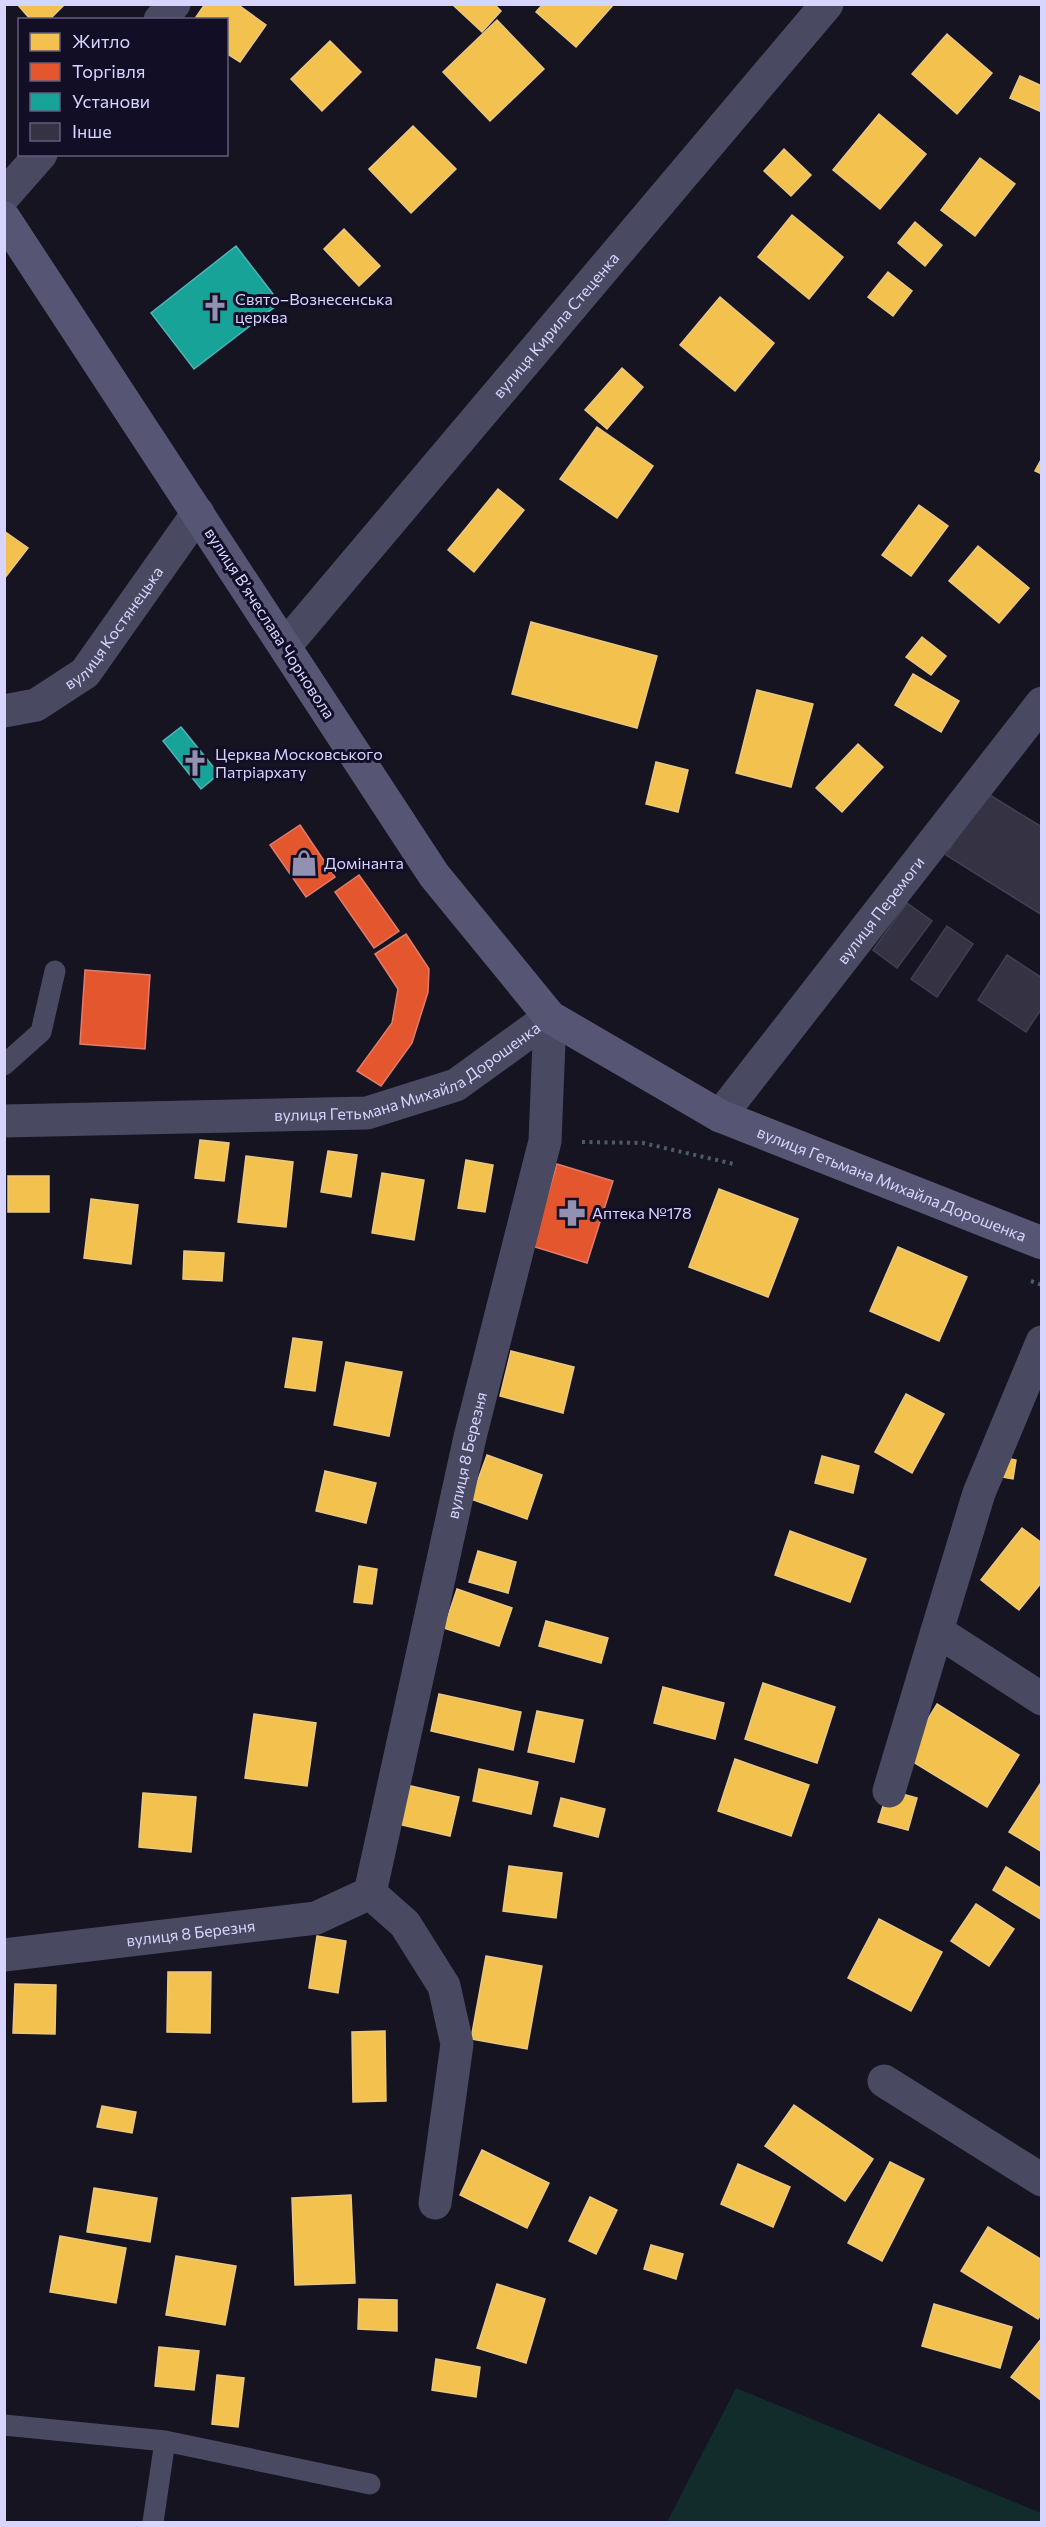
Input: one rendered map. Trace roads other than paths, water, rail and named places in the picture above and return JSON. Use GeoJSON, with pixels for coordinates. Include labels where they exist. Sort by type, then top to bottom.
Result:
{"type":"FeatureCollection","features":[{"type":"Feature","properties":{"kind":"street"},"geometry":{"type":"LineString","coordinates":[[162,18],[174,4]]}},
{"type":"Feature","properties":{"kind":"street","name":"вулиця Кирила Стеценка"},"geometry":{"type":"LineString","coordinates":[[285,646],[827,4]]}},
{"type":"Feature","properties":{"kind":"street"},"geometry":{"type":"LineString","coordinates":[[4,196],[39,156]]}},
{"type":"Feature","properties":{"kind":"street","name":"вулиця Вʼячеслава Чорновола"},"geometry":{"type":"LineString","coordinates":[[4,218],[434,874],[550,1017]]}},
{"type":"Feature","properties":{"kind":"street","name":"вулиця Костянецька"},"geometry":{"type":"LineString","coordinates":[[4,711],[36,705],[85,673],[198,513]]}},
{"type":"Feature","properties":{"kind":"street","name":"вулиця Перемоги"},"geometry":{"type":"LineString","coordinates":[[720,1116],[1041,704]]}},
{"type":"Feature","properties":{"kind":"street","name":"вулиця Гетьмана Михайла Дорошенка"},"geometry":{"type":"LineString","coordinates":[[4,1121],[367,1113],[456,1085],[550,1017],[720,1116],[1041,1243]]}},
{"type":"Feature","properties":{"kind":"street","name":"вулиця 8 Березня"},"geometry":{"type":"LineString","coordinates":[[4,1955],[316,1918],[370,1893],[470,1437],[545,1141],[550,1017]]}},
{"type":"Feature","properties":{"kind":"street"},"geometry":{"type":"LineString","coordinates":[[889,1791],[979,1493],[1041,1342]]}},
{"type":"Feature","properties":{"kind":"street"},"geometry":{"type":"LineString","coordinates":[[937,1631],[1041,1699]]}},
{"type":"Feature","properties":{"kind":"street"},"geometry":{"type":"LineString","coordinates":[[370,1893],[405,1924],[444,1986],[457,2044],[435,2203]]}},
{"type":"Feature","properties":{"kind":"street"},"geometry":{"type":"LineString","coordinates":[[884,2081],[1041,2180]]}},
{"type":"Feature","properties":{"kind":"lane"},"geometry":{"type":"LineString","coordinates":[[4,1065],[41,1032],[55,971]]}},
{"type":"Feature","properties":{"kind":"lane"},"geometry":{"type":"LineString","coordinates":[[4,2425],[165,2441],[369,2484]]}},
{"type":"Feature","properties":{"kind":"lane"},"geometry":{"type":"LineString","coordinates":[[153,2523],[165,2441]]}},
{"type":"Feature","properties":{"kind":"place","name":"Свято–Вознесенська церква"},"geometry":{"type":"Point","coordinates":[215,308]}},
{"type":"Feature","properties":{"kind":"place","name":"Церква Московського Патріархату"},"geometry":{"type":"Point","coordinates":[195,763]}},
{"type":"Feature","properties":{"kind":"place","name":"Домінанта"},"geometry":{"type":"Point","coordinates":[304,863]}},
{"type":"Feature","properties":{"kind":"place","name":"Аптека №178"},"geometry":{"type":"Point","coordinates":[572,1213]}}]}
